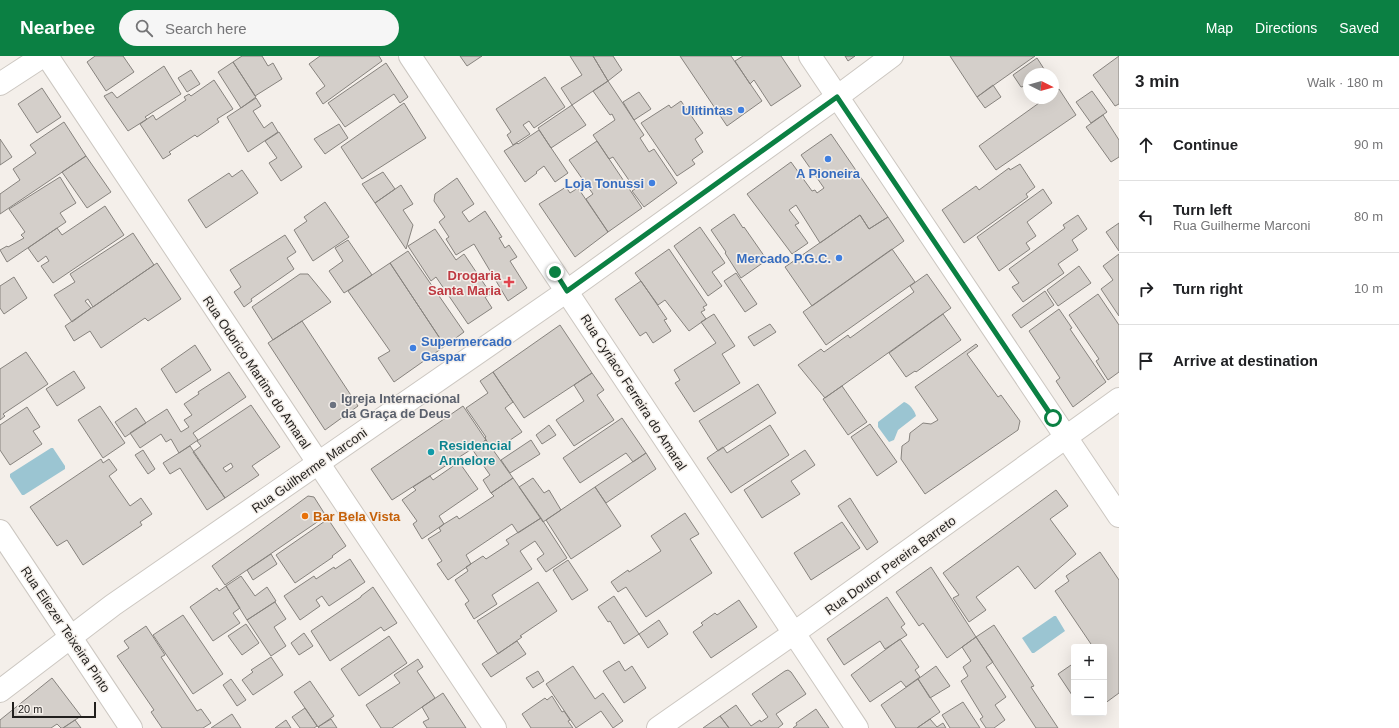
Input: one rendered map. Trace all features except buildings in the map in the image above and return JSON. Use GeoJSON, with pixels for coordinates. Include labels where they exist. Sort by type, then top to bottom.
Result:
{"type":"FeatureCollection","features":[{"type":"Feature","properties":{"kind":"street"},"geometry":{"type":"LineString","coordinates":[[0,84],[42,56]]}},
{"type":"Feature","properties":{"kind":"street","name":"Rua Odorico Martins do Amaral"},"geometry":{"type":"LineString","coordinates":[[47,56],[495,728]]}},
{"type":"Feature","properties":{"kind":"street","name":"Rua Cyriaco Ferreira do Amaral"},"geometry":{"type":"LineString","coordinates":[[410,56],[857,728]]}},
{"type":"Feature","properties":{"kind":"street"},"geometry":{"type":"LineString","coordinates":[[810,56],[1119,516]]}},
{"type":"Feature","properties":{"kind":"street","name":"Rua Guilherme Marconi"},"geometry":{"type":"LineString","coordinates":[[0,691],[113,605],[567,291],[892,56]]}},
{"type":"Feature","properties":{"kind":"street","name":"Rua Doutor Pereira Barreto"},"geometry":{"type":"LineString","coordinates":[[658,728],[794,634],[1119,399]]}},
{"type":"Feature","properties":{"kind":"street","name":"Rua Eliezer Teixeira Pinto"},"geometry":{"type":"LineString","coordinates":[[0,530],[131,728]]}},
{"type":"Feature","properties":{"kind":"water"},"geometry":{"type":"Polygon","coordinates":[[[904,402],[912,408],[916,416],[898,430],[894,440],[889,442],[878,427],[878,422],[904,402]]]}},
{"type":"Feature","properties":{"kind":"water"},"geometry":{"type":"Polygon","coordinates":[[[53,448],[65,466],[65,469],[22,495],[10,477],[10,474],[53,448]]]}},
{"type":"Feature","properties":{"kind":"water"},"geometry":{"type":"Polygon","coordinates":[[[1056,616],[1065,631],[1032,653],[1022,638],[1056,616]]]}},
{"type":"Feature","properties":{"kind":"place","name":"Ulitintas"},"geometry":{"type":"Point","coordinates":[741,110]}},
{"type":"Feature","properties":{"kind":"place","name":"A Pioneira"},"geometry":{"type":"Point","coordinates":[828,159]}},
{"type":"Feature","properties":{"kind":"place","name":"Loja Tonussi"},"geometry":{"type":"Point","coordinates":[652,183]}},
{"type":"Feature","properties":{"kind":"place","name":"Mercado P.G.C."},"geometry":{"type":"Point","coordinates":[839,258]}},
{"type":"Feature","properties":{"kind":"place","name":"Drogaria Santa Maria"},"geometry":{"type":"Point","coordinates":[509,282]}},
{"type":"Feature","properties":{"kind":"place","name":"Supermercado Gaspar"},"geometry":{"type":"Point","coordinates":[413,348]}},
{"type":"Feature","properties":{"kind":"place","name":"Igreja Internacional da Graça de Deus"},"geometry":{"type":"Point","coordinates":[333,405]}},
{"type":"Feature","properties":{"kind":"place","name":"Residencial Annelore"},"geometry":{"type":"Point","coordinates":[431,452]}},
{"type":"Feature","properties":{"kind":"place","name":"Bar Bela Vista"},"geometry":{"type":"Point","coordinates":[305,516]}},
{"type":"Feature","properties":{"kind":"route"},"geometry":{"type":"LineString","coordinates":[[555,272],[567,291],[837,97],[1053,418]]}}]}
